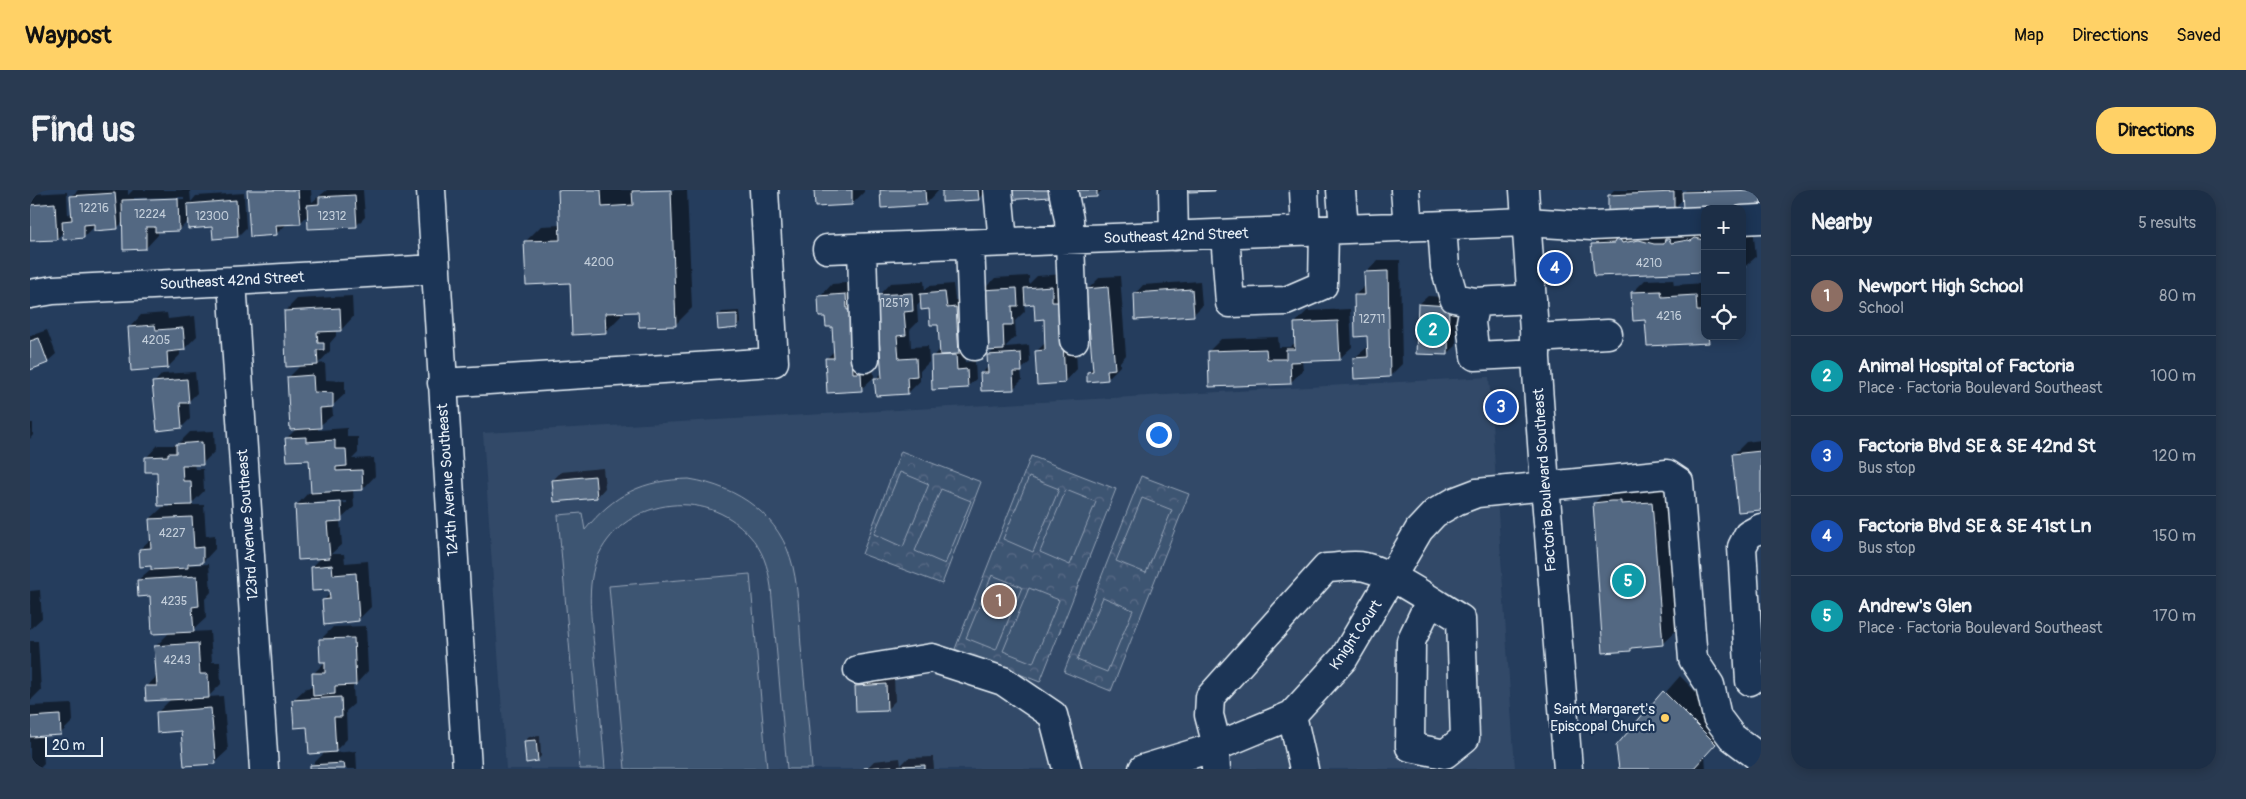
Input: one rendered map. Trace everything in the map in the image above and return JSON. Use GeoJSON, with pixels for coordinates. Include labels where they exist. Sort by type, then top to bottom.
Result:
{"type":"FeatureCollection","features":[{"type":"Feature","properties":{"kind":"street","name":"124th Avenue Southeast"},"geometry":{"type":"LineString","coordinates":[[431,190],[467,769]]}},
{"type":"Feature","properties":{"kind":"street"},"geometry":{"type":"LineString","coordinates":[[442,383],[774,362],[764,190]]}},
{"type":"Feature","properties":{"kind":"street"},"geometry":{"type":"LineString","coordinates":[[998,190],[1003,242]]}},
{"type":"Feature","properties":{"kind":"street"},"geometry":{"type":"LineString","coordinates":[[1063,190],[1069,220],[1074,340]]}},
{"type":"Feature","properties":{"kind":"street"},"geometry":{"type":"LineString","coordinates":[[1173,190],[1174,236]]}},
{"type":"Feature","properties":{"kind":"street"},"geometry":{"type":"LineString","coordinates":[[1304,190],[1324,230]]}},
{"type":"Feature","properties":{"kind":"street"},"geometry":{"type":"LineString","coordinates":[[1225,234],[1230,303],[1286,301],[1323,285],[1324,230],[1341,190]]}},
{"type":"Feature","properties":{"kind":"street"},"geometry":{"type":"LineString","coordinates":[[1405,190],[1408,227]]}},
{"type":"Feature","properties":{"kind":"street","name":"Factoria Boulevard Southeast"},"geometry":{"type":"LineString","coordinates":[[1524,190],[1568,769]]}},
{"type":"Feature","properties":{"kind":"street"},"geometry":{"type":"LineString","coordinates":[[1746,220],[1761,219]]}},
{"type":"Feature","properties":{"kind":"street","name":"Southeast 42nd Street"},"geometry":{"type":"LineString","coordinates":[[827,249],[1526,222],[1592,226],[1701,221]]}},
{"type":"Feature","properties":{"kind":"street"},"geometry":{"type":"LineString","coordinates":[[1442,226],[1445,266],[1454,298],[1475,302],[1532,299]]}},
{"type":"Feature","properties":{"kind":"street"},"geometry":{"type":"LineString","coordinates":[[970,244],[974,346]]}},
{"type":"Feature","properties":{"kind":"street"},"geometry":{"type":"LineString","coordinates":[[862,248],[866,358]]}},
{"type":"Feature","properties":{"kind":"street","name":"Southeast 42nd Street"},"geometry":{"type":"LineString","coordinates":[[30,294],[53,290],[435,269]]}},
{"type":"Feature","properties":{"kind":"street","name":"123rd Avenue Southeast"},"geometry":{"type":"LineString","coordinates":[[232,281],[264,769]]}},
{"type":"Feature","properties":{"kind":"street"},"geometry":{"type":"LineString","coordinates":[[1475,302],[1471,322],[1475,356],[1608,334]]}},
{"type":"Feature","properties":{"kind":"street","name":"Knight Court"},"geometry":{"type":"LineString","coordinates":[[1143,769],[1215,758],[1292,714],[1344,658],[1419,530],[1435,513],[1456,501],[1477,493],[1667,474],[1679,482],[1693,659],[1710,685]]}},
{"type":"Feature","properties":{"kind":"street"},"geometry":{"type":"LineString","coordinates":[[1761,528],[1748,535],[1742,547],[1756,682],[1710,685],[1717,717],[1732,737],[1756,756],[1761,757]]}},
{"type":"Feature","properties":{"kind":"street"},"geometry":{"type":"LineString","coordinates":[[1215,758],[1214,734],[1209,715],[1210,697],[1214,691],[1326,568],[1364,567],[1392,578],[1461,619],[1465,738],[1445,754],[1410,747],[1411,641],[1430,601]]}},
{"type":"Feature","properties":{"kind":"street"},"geometry":{"type":"LineString","coordinates":[[858,670],[932,658],[1003,681],[1053,715],[1066,769]]}},
{"type":"Feature","properties":{"kind":"street"},"geometry":{"type":"LineString","coordinates":[[1292,714],[1304,769]]}},
{"type":"Feature","properties":{"kind":"shaded area"},"geometry":{"type":"Polygon","coordinates":[[[1489,377],[1515,769],[506,769],[483,433],[1489,377]]]}},
{"type":"Feature","properties":{"kind":"green space"},"geometry":{"type":"Polygon","coordinates":[[[901,451],[981,482],[942,584],[862,554],[901,451]]]}},
{"type":"Feature","properties":{"kind":"green space"},"geometry":{"type":"Polygon","coordinates":[[[1031,456],[1116,489],[1040,682],[955,649],[1031,456]]]}},
{"type":"Feature","properties":{"kind":"green space"},"geometry":{"type":"Polygon","coordinates":[[[900,472],[929,484],[903,547],[874,534],[900,472]]]}},
{"type":"Feature","properties":{"kind":"green space"},"geometry":{"type":"Polygon","coordinates":[[[1141,476],[1189,494],[1111,691],[1064,672],[1141,476]]]}},
{"type":"Feature","properties":{"kind":"green space"},"geometry":{"type":"Polygon","coordinates":[[[1029,477],[1059,489],[1033,552],[1003,539],[1029,477]]]}},
{"type":"Feature","properties":{"kind":"green space"},"geometry":{"type":"Polygon","coordinates":[[[689,479],[725,489],[755,507],[779,533],[787,549],[793,567],[798,597],[812,769],[787,769],[771,587],[761,553],[749,535],[731,519],[710,509],[688,505],[665,506],[644,512],[624,524],[608,540],[596,561],[590,597],[605,769],[580,769],[558,515],[582,513],[585,530],[607,507],[631,491],[657,482],[689,479]]]}},
{"type":"Feature","properties":{"kind":"green space"},"geometry":{"type":"Polygon","coordinates":[[[941,489],[971,501],[945,564],[915,551],[941,489]]]}},
{"type":"Feature","properties":{"kind":"green space"},"geometry":{"type":"Polygon","coordinates":[[[1066,490],[1096,502],[1070,565],[1040,552],[1066,490]]]}},
{"type":"Feature","properties":{"kind":"green space"},"geometry":{"type":"Polygon","coordinates":[[[1142,498],[1172,510],[1146,573],[1116,561],[1142,498]]]}},
{"type":"Feature","properties":{"kind":"green space"},"geometry":{"type":"Polygon","coordinates":[[[750,574],[767,769],[625,769],[609,586],[750,574]]]}},
{"type":"Feature","properties":{"kind":"green space"},"geometry":{"type":"Polygon","coordinates":[[[992,575],[1022,587],[996,650],[966,638],[992,575]]]}},
{"type":"Feature","properties":{"kind":"green space"},"geometry":{"type":"Polygon","coordinates":[[[1029,588],[1059,600],[1033,663],[1003,651],[1029,588]]]}},
{"type":"Feature","properties":{"kind":"green space"},"geometry":{"type":"Polygon","coordinates":[[[1103,597],[1133,610],[1107,672],[1077,660],[1103,597]]]}},
{"type":"Feature","properties":{"kind":"building"},"geometry":{"type":"Polygon","coordinates":[[[247,190],[298,190],[301,224],[276,225],[277,235],[250,237],[247,190]]]}},
{"type":"Feature","properties":{"kind":"building"},"geometry":{"type":"Polygon","coordinates":[[[558,190],[601,190],[602,207],[633,205],[632,191],[671,190],[676,326],[639,327],[638,312],[605,313],[606,333],[572,335],[570,283],[526,285],[524,241],[560,240],[558,190]]]}},
{"type":"Feature","properties":{"kind":"building"},"geometry":{"type":"Polygon","coordinates":[[[814,190],[852,190],[852,205],[815,207],[814,190]]]}},
{"type":"Feature","properties":{"kind":"building"},"geometry":{"type":"Polygon","coordinates":[[[880,190],[925,190],[926,205],[881,208],[880,190]]]}},
{"type":"Feature","properties":{"kind":"building"},"geometry":{"type":"Polygon","coordinates":[[[942,190],[978,190],[979,200],[942,202],[942,190]]]}},
{"type":"Feature","properties":{"kind":"building"},"geometry":{"type":"Polygon","coordinates":[[[1004,190],[1049,190],[1050,197],[1005,200],[1004,190]]]}},
{"type":"Feature","properties":{"kind":"building"},"geometry":{"type":"Polygon","coordinates":[[[1071,190],[1097,190],[1097,197],[1072,198],[1071,190]]]}},
{"type":"Feature","properties":{"kind":"building"},"geometry":{"type":"Polygon","coordinates":[[[1189,190],[1215,190],[1215,191],[1189,192],[1189,190]]]}},
{"type":"Feature","properties":{"kind":"building"},"geometry":{"type":"Polygon","coordinates":[[[1761,190],[1761,206],[1701,205],[1701,208],[1683,209],[1682,192],[1761,190]]]}},
{"type":"Feature","properties":{"kind":"building"},"geometry":{"type":"Polygon","coordinates":[[[1674,192],[1674,209],[1608,211],[1608,195],[1674,192]]]}},
{"type":"Feature","properties":{"kind":"building"},"geometry":{"type":"Polygon","coordinates":[[[115,193],[118,229],[94,231],[94,224],[84,225],[84,238],[63,240],[62,221],[72,220],[70,196],[115,193]]]}},
{"type":"Feature","properties":{"kind":"building"},"geometry":{"type":"Polygon","coordinates":[[[355,195],[357,227],[308,229],[307,205],[319,204],[319,197],[355,195]]]}},
{"type":"Feature","properties":{"kind":"building"},"geometry":{"type":"Polygon","coordinates":[[[178,198],[179,231],[155,232],[155,227],[146,227],[146,249],[123,250],[122,200],[178,198]]]}},
{"type":"Feature","properties":{"kind":"building"},"geometry":{"type":"Polygon","coordinates":[[[236,200],[238,237],[213,239],[212,227],[188,229],[187,204],[236,200]]]}},
{"type":"Feature","properties":{"kind":"building"},"geometry":{"type":"Polygon","coordinates":[[[55,203],[57,240],[30,241],[30,205],[55,203]]]}},
{"type":"Feature","properties":{"kind":"building"},"geometry":{"type":"Polygon","coordinates":[[[1695,238],[1701,239],[1701,272],[1594,276],[1591,244],[1614,243],[1616,239],[1620,239],[1622,243],[1639,240],[1654,244],[1664,244],[1665,239],[1669,239],[1671,243],[1691,241],[1695,238]]]}},
{"type":"Feature","properties":{"kind":"building"},"geometry":{"type":"Polygon","coordinates":[[[1388,271],[1390,377],[1354,379],[1353,358],[1368,357],[1367,336],[1355,337],[1354,295],[1365,295],[1364,272],[1388,271]]]}},
{"type":"Feature","properties":{"kind":"building"},"geometry":{"type":"Polygon","coordinates":[[[1052,286],[1052,302],[1061,302],[1065,383],[1037,385],[1035,351],[1045,350],[1044,319],[1035,320],[1034,304],[1025,305],[1024,288],[1052,286]]]}},
{"type":"Feature","properties":{"kind":"building"},"geometry":{"type":"Polygon","coordinates":[[[1108,287],[1115,369],[1107,370],[1108,380],[1087,382],[1087,372],[1093,371],[1086,289],[1108,287]]]}},
{"type":"Feature","properties":{"kind":"building"},"geometry":{"type":"Polygon","coordinates":[[[1017,288],[1018,306],[1012,306],[1013,325],[1003,325],[1004,350],[984,351],[981,290],[1017,288]]]}},
{"type":"Feature","properties":{"kind":"building"},"geometry":{"type":"Polygon","coordinates":[[[1192,289],[1194,316],[1135,320],[1134,293],[1192,289]]]}},
{"type":"Feature","properties":{"kind":"building"},"geometry":{"type":"Polygon","coordinates":[[[1661,291],[1662,297],[1696,295],[1697,311],[1701,311],[1701,340],[1709,340],[1709,343],[1647,346],[1645,320],[1633,321],[1631,292],[1661,291]]]}},
{"type":"Feature","properties":{"kind":"building"},"geometry":{"type":"Polygon","coordinates":[[[945,292],[947,308],[956,307],[959,354],[940,355],[938,325],[930,325],[929,309],[921,310],[920,294],[945,292]]]}},
{"type":"Feature","properties":{"kind":"building"},"geometry":{"type":"Polygon","coordinates":[[[912,293],[913,311],[904,312],[906,335],[897,336],[899,359],[916,358],[917,376],[907,377],[908,394],[876,396],[874,378],[882,378],[876,295],[912,293]]]}},
{"type":"Feature","properties":{"kind":"building"},"geometry":{"type":"Polygon","coordinates":[[[846,294],[847,310],[854,309],[855,326],[850,326],[853,373],[861,373],[862,391],[827,393],[825,358],[834,358],[832,327],[826,327],[825,317],[819,317],[818,296],[846,294]]]}},
{"type":"Feature","properties":{"kind":"building"},"geometry":{"type":"Polygon","coordinates":[[[1418,304],[1449,306],[1448,355],[1416,354],[1418,304]]]}},
{"type":"Feature","properties":{"kind":"building"},"geometry":{"type":"Polygon","coordinates":[[[340,308],[341,331],[317,332],[318,343],[324,343],[324,350],[317,350],[318,365],[286,367],[284,311],[340,308]]]}},
{"type":"Feature","properties":{"kind":"building"},"geometry":{"type":"Polygon","coordinates":[[[737,314],[737,328],[718,330],[717,315],[737,314]]]}},
{"type":"Feature","properties":{"kind":"building"},"geometry":{"type":"Polygon","coordinates":[[[1338,321],[1340,360],[1290,362],[1291,384],[1209,387],[1208,351],[1266,349],[1267,359],[1286,359],[1286,349],[1295,349],[1294,323],[1338,321]]]}},
{"type":"Feature","properties":{"kind":"building"},"geometry":{"type":"Polygon","coordinates":[[[155,325],[156,330],[183,328],[185,350],[167,352],[168,368],[131,371],[128,327],[155,325]]]}},
{"type":"Feature","properties":{"kind":"building"},"geometry":{"type":"Polygon","coordinates":[[[39,338],[48,363],[30,370],[30,341],[39,338]]]}},
{"type":"Feature","properties":{"kind":"building"},"geometry":{"type":"Polygon","coordinates":[[[1021,353],[1022,372],[1013,372],[1014,390],[981,391],[980,373],[988,373],[987,355],[1021,353]]]}},
{"type":"Feature","properties":{"kind":"building"},"geometry":{"type":"Polygon","coordinates":[[[956,355],[957,370],[967,369],[968,388],[932,390],[931,356],[956,355]]]}},
{"type":"Feature","properties":{"kind":"building"},"geometry":{"type":"Polygon","coordinates":[[[313,375],[314,392],[333,393],[333,407],[320,408],[321,428],[290,430],[287,377],[313,375]]]}},
{"type":"Feature","properties":{"kind":"building"},"geometry":{"type":"Polygon","coordinates":[[[187,379],[189,403],[180,403],[182,428],[157,431],[152,382],[187,379]]]}},
{"type":"Feature","properties":{"kind":"building"},"geometry":{"type":"Polygon","coordinates":[[[306,437],[306,442],[335,440],[335,449],[346,449],[347,466],[336,467],[336,471],[362,470],[363,490],[311,493],[309,460],[287,461],[285,438],[306,437]]]}},
{"type":"Feature","properties":{"kind":"building"},"geometry":{"type":"Polygon","coordinates":[[[202,442],[203,465],[182,465],[183,481],[191,481],[192,505],[158,506],[157,472],[145,472],[145,457],[168,456],[168,453],[176,453],[176,444],[202,442]]]}},
{"type":"Feature","properties":{"kind":"building"},"geometry":{"type":"Polygon","coordinates":[[[1761,451],[1761,510],[1738,512],[1732,454],[1761,451]]]}},
{"type":"Feature","properties":{"kind":"building"},"geometry":{"type":"Polygon","coordinates":[[[595,476],[597,498],[554,502],[552,480],[595,476]]]}},
{"type":"Feature","properties":{"kind":"building"},"geometry":{"type":"Polygon","coordinates":[[[1621,501],[1621,504],[1652,502],[1663,645],[1631,648],[1631,651],[1603,653],[1593,503],[1621,501]]]}},
{"type":"Feature","properties":{"kind":"building"},"geometry":{"type":"Polygon","coordinates":[[[341,502],[342,521],[327,522],[330,558],[298,560],[295,505],[341,502]]]}},
{"type":"Feature","properties":{"kind":"building"},"geometry":{"type":"Polygon","coordinates":[[[192,517],[194,548],[203,547],[203,563],[188,564],[188,568],[151,570],[151,566],[140,567],[139,549],[151,548],[149,519],[192,517]]]}},
{"type":"Feature","properties":{"kind":"building"},"geometry":{"type":"Polygon","coordinates":[[[332,565],[333,575],[356,573],[359,621],[324,625],[322,600],[330,599],[329,590],[312,591],[311,567],[332,565]]]}},
{"type":"Feature","properties":{"kind":"building"},"geometry":{"type":"Polygon","coordinates":[[[197,576],[199,606],[192,607],[194,632],[152,634],[150,596],[138,597],[137,580],[197,576]]]}},
{"type":"Feature","properties":{"kind":"building"},"geometry":{"type":"Polygon","coordinates":[[[354,638],[356,685],[335,686],[335,694],[313,696],[312,673],[325,673],[325,662],[320,662],[319,639],[354,638]]]}},
{"type":"Feature","properties":{"kind":"building"},"geometry":{"type":"Polygon","coordinates":[[[198,643],[200,674],[208,674],[209,698],[146,701],[145,686],[157,686],[154,646],[198,643]]]}},
{"type":"Feature","properties":{"kind":"building"},"geometry":{"type":"Polygon","coordinates":[[[886,684],[887,711],[856,712],[855,686],[886,684]]]}},
{"type":"Feature","properties":{"kind":"building","name":"Saint Margaret's Episcopal Church"},"geometry":{"type":"Polygon","coordinates":[[[1663,691],[1716,744],[1693,769],[1619,769],[1616,746],[1663,691]]]}},
{"type":"Feature","properties":{"kind":"building"},"geometry":{"type":"Polygon","coordinates":[[[341,697],[342,717],[334,717],[336,752],[309,754],[307,727],[294,728],[292,700],[341,697]]]}},
{"type":"Feature","properties":{"kind":"building"},"geometry":{"type":"Polygon","coordinates":[[[211,708],[216,764],[184,766],[181,731],[157,733],[156,712],[211,708]]]}},
{"type":"Feature","properties":{"kind":"building"},"geometry":{"type":"Polygon","coordinates":[[[60,715],[61,735],[30,737],[30,717],[60,715]]]}},
{"type":"Feature","properties":{"kind":"building"},"geometry":{"type":"Polygon","coordinates":[[[536,740],[538,761],[526,763],[524,741],[536,740]]]}},
{"type":"Feature","properties":{"kind":"building"},"geometry":{"type":"Polygon","coordinates":[[[344,763],[345,769],[310,769],[310,765],[344,763]]]}},
{"type":"Feature","properties":{"kind":"building"},"geometry":{"type":"Polygon","coordinates":[[[925,765],[925,769],[898,769],[898,766],[925,765]]]}},
{"type":"Feature","properties":{"kind":"building"},"geometry":{"type":"Polygon","coordinates":[[[892,766],[892,769],[864,769],[864,768],[892,766]]]}},
{"type":"Feature","properties":{"kind":"place","name":"Factoria Blvd SE & SE 41st Ln"},"geometry":{"type":"Point","coordinates":[1555,268]}},
{"type":"Feature","properties":{"kind":"place","name":"Animal Hospital of Factoria"},"geometry":{"type":"Point","coordinates":[1433,330]}},
{"type":"Feature","properties":{"kind":"place","name":"Factoria Blvd SE & SE 42nd St"},"geometry":{"type":"Point","coordinates":[1501,407]}},
{"type":"Feature","properties":{"kind":"place","name":"Andrew's Glen"},"geometry":{"type":"Point","coordinates":[1628,581]}},
{"type":"Feature","properties":{"kind":"place","name":"Newport High School"},"geometry":{"type":"Point","coordinates":[999,601]}},
{"type":"Feature","properties":{"kind":"place","name":"Saint Margaret's Episcopal Church"},"geometry":{"type":"Point","coordinates":[1665,718]}}]}
